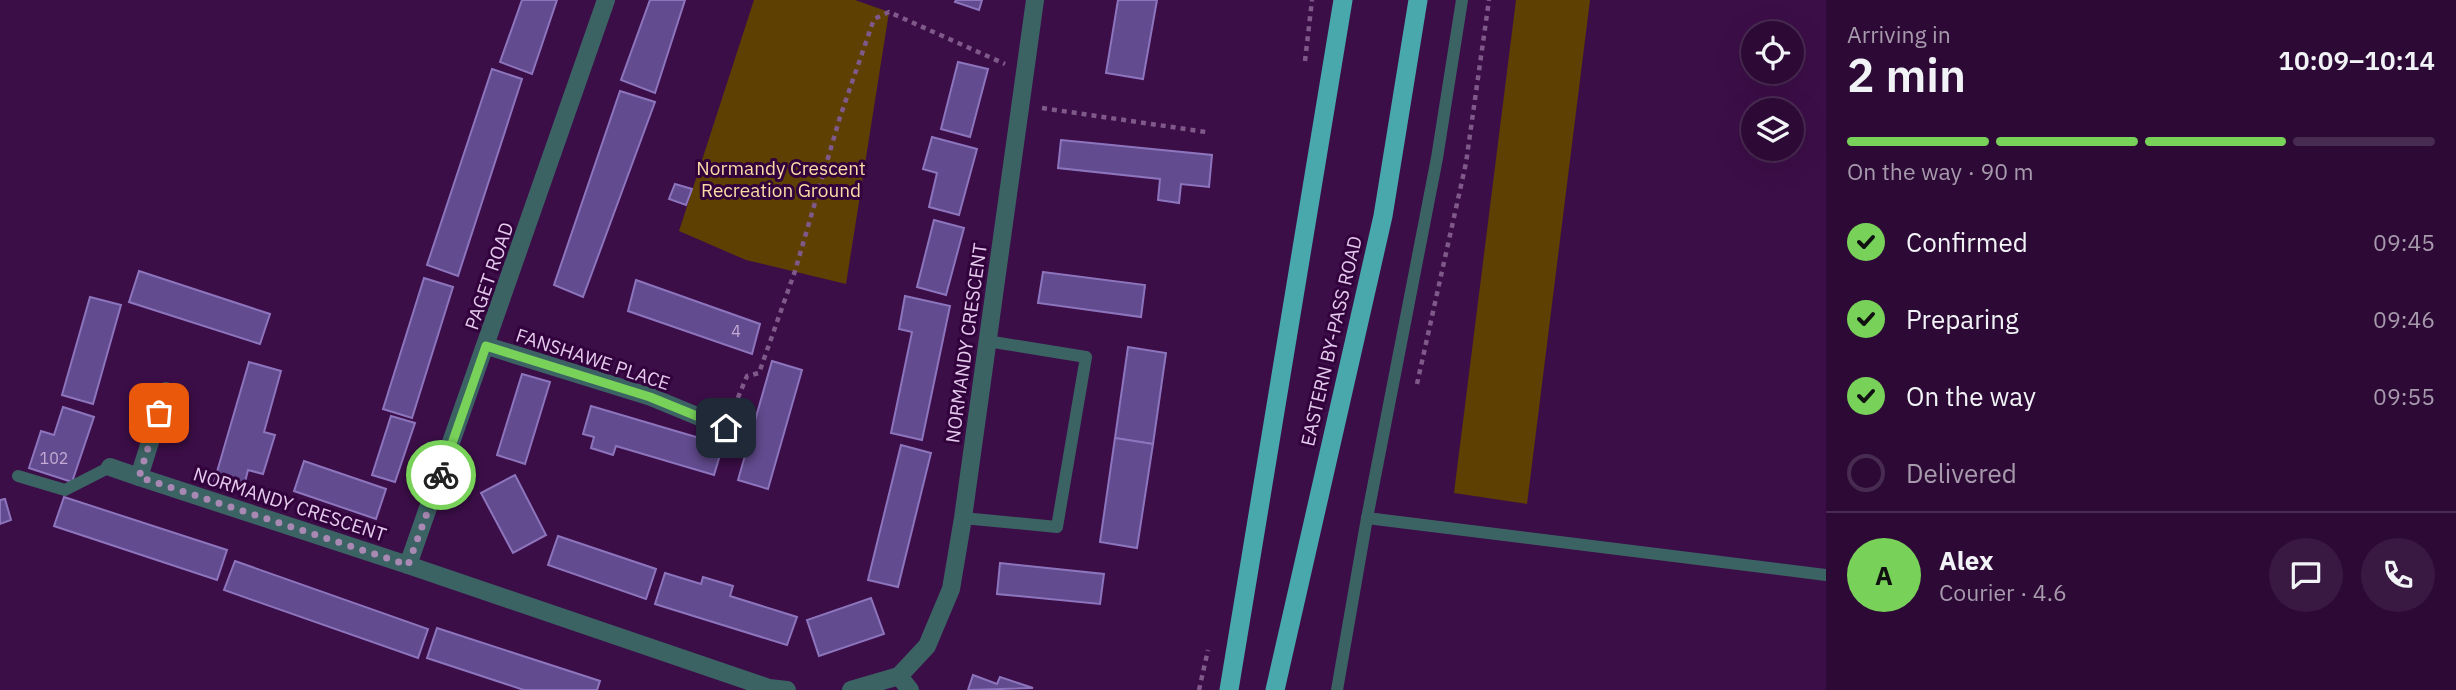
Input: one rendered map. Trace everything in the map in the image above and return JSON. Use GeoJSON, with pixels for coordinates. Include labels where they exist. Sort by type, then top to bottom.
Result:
{"type":"FeatureCollection","features":[{"type":"Feature","properties":{"kind":"highway","name":"EASTERN BY-PASS ROAD"},"geometry":{"type":"LineString","coordinates":[[1229,690],[1343,0]]}},
{"type":"Feature","properties":{"kind":"highway","name":"EASTERN BY-PASS ROAD"},"geometry":{"type":"LineString","coordinates":[[1275,690],[1383,216],[1418,0]]}},
{"type":"Feature","properties":{"kind":"street","name":"PAGET ROAD"},"geometry":{"type":"LineString","coordinates":[[408,565],[606,0]]}},
{"type":"Feature","properties":{"kind":"street","name":"NORMANDY CRESCENT"},"geometry":{"type":"LineString","coordinates":[[851,690],[904,683],[926,646],[951,589],[1035,0]]}},
{"type":"Feature","properties":{"kind":"street","name":"FANSHAWE PLACE"},"geometry":{"type":"LineString","coordinates":[[486,346],[650,397],[726,428]]}},
{"type":"Feature","properties":{"kind":"street"},"geometry":{"type":"LineString","coordinates":[[139,477],[166,391]]}},
{"type":"Feature","properties":{"kind":"street","name":"NORMANDY CRESCENT"},"geometry":{"type":"LineString","coordinates":[[110,467],[769,688],[787,690]]}},
{"type":"Feature","properties":{"kind":"lane"},"geometry":{"type":"LineString","coordinates":[[1337,690],[1367,518],[1437,158],[1462,0]]}},
{"type":"Feature","properties":{"kind":"lane"},"geometry":{"type":"LineString","coordinates":[[963,518],[1057,527],[1086,357],[987,341]]}},
{"type":"Feature","properties":{"kind":"lane"},"geometry":{"type":"LineString","coordinates":[[18,476],[65,490],[110,467]]}},
{"type":"Feature","properties":{"kind":"lane"},"geometry":{"type":"LineString","coordinates":[[1367,518],[1826,575]]}},
{"type":"Feature","properties":{"kind":"path"},"geometry":{"type":"LineString","coordinates":[[726,428],[747,376],[759,373],[795,271],[840,117],[874,19],[889,12],[1025,73]]}},
{"type":"Feature","properties":{"kind":"path"},"geometry":{"type":"LineString","coordinates":[[1020,105],[1206,132]]}},
{"type":"Feature","properties":{"kind":"green space","name":"Normandy Crescent Recreation Ground"},"geometry":{"type":"Polygon","coordinates":[[[754,0],[855,0],[889,12],[846,284],[746,260],[679,231],[754,0]]]}},
{"type":"Feature","properties":{"kind":"green space"},"geometry":{"type":"Polygon","coordinates":[[[1516,0],[1590,0],[1527,504],[1454,493],[1516,0]]]}},
{"type":"Feature","properties":{"kind":"building"},"geometry":{"type":"Polygon","coordinates":[[[522,0],[557,0],[532,74],[500,62],[522,0]]]}},
{"type":"Feature","properties":{"kind":"building"},"geometry":{"type":"Polygon","coordinates":[[[650,0],[685,0],[655,93],[621,80],[650,0]]]}},
{"type":"Feature","properties":{"kind":"building"},"geometry":{"type":"Polygon","coordinates":[[[982,0],[979,10],[955,2],[982,0]]]}},
{"type":"Feature","properties":{"kind":"building"},"geometry":{"type":"Polygon","coordinates":[[[1118,0],[1157,0],[1143,79],[1106,73],[1118,0]]]}},
{"type":"Feature","properties":{"kind":"building"},"geometry":{"type":"Polygon","coordinates":[[[958,62],[988,69],[970,137],[941,129],[958,62]]]}},
{"type":"Feature","properties":{"kind":"building"},"geometry":{"type":"Polygon","coordinates":[[[492,69],[522,79],[458,276],[427,265],[492,69]]]}},
{"type":"Feature","properties":{"kind":"building"},"geometry":{"type":"Polygon","coordinates":[[[620,91],[655,102],[583,297],[554,285],[620,91]]]}},
{"type":"Feature","properties":{"kind":"building"},"geometry":{"type":"Polygon","coordinates":[[[932,137],[977,149],[959,215],[929,207],[937,173],[923,169],[932,137]]]}},
{"type":"Feature","properties":{"kind":"building"},"geometry":{"type":"Polygon","coordinates":[[[1061,140],[1212,155],[1209,187],[1181,184],[1179,203],[1158,200],[1160,179],[1058,168],[1061,140]]]}},
{"type":"Feature","properties":{"kind":"building"},"geometry":{"type":"Polygon","coordinates":[[[675,184],[692,189],[686,205],[669,199],[675,184]]]}},
{"type":"Feature","properties":{"kind":"building"},"geometry":{"type":"Polygon","coordinates":[[[934,220],[964,228],[946,295],[917,287],[934,220]]]}},
{"type":"Feature","properties":{"kind":"building"},"geometry":{"type":"Polygon","coordinates":[[[139,271],[270,314],[260,344],[129,302],[139,271]]]}},
{"type":"Feature","properties":{"kind":"building"},"geometry":{"type":"Polygon","coordinates":[[[1043,272],[1145,285],[1141,317],[1038,303],[1043,272]]]}},
{"type":"Feature","properties":{"kind":"building"},"geometry":{"type":"Polygon","coordinates":[[[424,278],[453,287],[412,418],[383,409],[424,278]]]}},
{"type":"Feature","properties":{"kind":"building"},"geometry":{"type":"Polygon","coordinates":[[[636,280],[760,324],[752,354],[628,311],[636,280]]]}},
{"type":"Feature","properties":{"kind":"building"},"geometry":{"type":"Polygon","coordinates":[[[905,296],[950,306],[922,440],[891,433],[912,332],[899,329],[905,296]]]}},
{"type":"Feature","properties":{"kind":"building"},"geometry":{"type":"Polygon","coordinates":[[[90,297],[121,305],[93,404],[62,395],[90,297]]]}},
{"type":"Feature","properties":{"kind":"building"},"geometry":{"type":"Polygon","coordinates":[[[1128,347],[1166,353],[1153,444],[1115,438],[1128,347]]]}},
{"type":"Feature","properties":{"kind":"building"},"geometry":{"type":"Polygon","coordinates":[[[772,361],[802,370],[768,489],[738,480],[772,361]]]}},
{"type":"Feature","properties":{"kind":"building"},"geometry":{"type":"Polygon","coordinates":[[[249,362],[281,371],[264,432],[275,435],[263,474],[248,470],[243,490],[214,482],[249,362]]]}},
{"type":"Feature","properties":{"kind":"building"},"geometry":{"type":"Polygon","coordinates":[[[522,374],[550,382],[525,464],[497,455],[522,374]]]}},
{"type":"Feature","properties":{"kind":"building"},"geometry":{"type":"Polygon","coordinates":[[[591,406],[723,445],[714,475],[616,446],[613,455],[591,448],[594,437],[583,434],[591,406]]]}},
{"type":"Feature","properties":{"kind":"building"},"geometry":{"type":"Polygon","coordinates":[[[63,407],[94,417],[72,482],[29,468],[41,431],[54,435],[63,407]]]}},
{"type":"Feature","properties":{"kind":"building"},"geometry":{"type":"Polygon","coordinates":[[[391,416],[415,423],[395,482],[372,475],[391,416]]]}},
{"type":"Feature","properties":{"kind":"building"},"geometry":{"type":"Polygon","coordinates":[[[1115,438],[1153,444],[1137,548],[1100,542],[1115,438]]]}},
{"type":"Feature","properties":{"kind":"building"},"geometry":{"type":"Polygon","coordinates":[[[901,445],[931,453],[898,587],[868,580],[901,445]]]}},
{"type":"Feature","properties":{"kind":"building"},"geometry":{"type":"Polygon","coordinates":[[[304,461],[386,489],[376,519],[294,491],[304,461]]]}},
{"type":"Feature","properties":{"kind":"building"},"geometry":{"type":"Polygon","coordinates":[[[515,475],[546,535],[513,553],[481,493],[515,475]]]}},
{"type":"Feature","properties":{"kind":"building"},"geometry":{"type":"Polygon","coordinates":[[[64,497],[227,550],[217,580],[54,526],[64,497]]]}},
{"type":"Feature","properties":{"kind":"building"},"geometry":{"type":"Polygon","coordinates":[[[5,499],[11,520],[0,524],[0,500],[5,499]]]}},
{"type":"Feature","properties":{"kind":"building"},"geometry":{"type":"Polygon","coordinates":[[[558,536],[656,569],[646,599],[548,565],[558,536]]]}},
{"type":"Feature","properties":{"kind":"building"},"geometry":{"type":"Polygon","coordinates":[[[235,561],[428,629],[418,658],[224,590],[235,561]]]}},
{"type":"Feature","properties":{"kind":"building"},"geometry":{"type":"Polygon","coordinates":[[[1000,563],[1104,574],[1100,604],[997,594],[1000,563]]]}},
{"type":"Feature","properties":{"kind":"building"},"geometry":{"type":"Polygon","coordinates":[[[665,573],[701,584],[703,577],[733,586],[730,596],[797,617],[787,645],[655,604],[665,573]]]}},
{"type":"Feature","properties":{"kind":"building"},"geometry":{"type":"Polygon","coordinates":[[[871,598],[884,634],[819,656],[807,620],[871,598]]]}},
{"type":"Feature","properties":{"kind":"building"},"geometry":{"type":"Polygon","coordinates":[[[437,628],[600,681],[597,690],[524,690],[427,658],[437,628]]]}},
{"type":"Feature","properties":{"kind":"building"},"geometry":{"type":"Polygon","coordinates":[[[973,675],[997,684],[1000,677],[1033,688],[968,690],[973,675]]]}},
{"type":"Feature","properties":{"kind":"way so far"},"geometry":{"type":"LineString","coordinates":[[159,413],[139,477],[408,565],[441,475]]}},
{"type":"Feature","properties":{"kind":"route"},"geometry":{"type":"LineString","coordinates":[[441,475],[486,346],[650,397],[726,428]]}}]}
